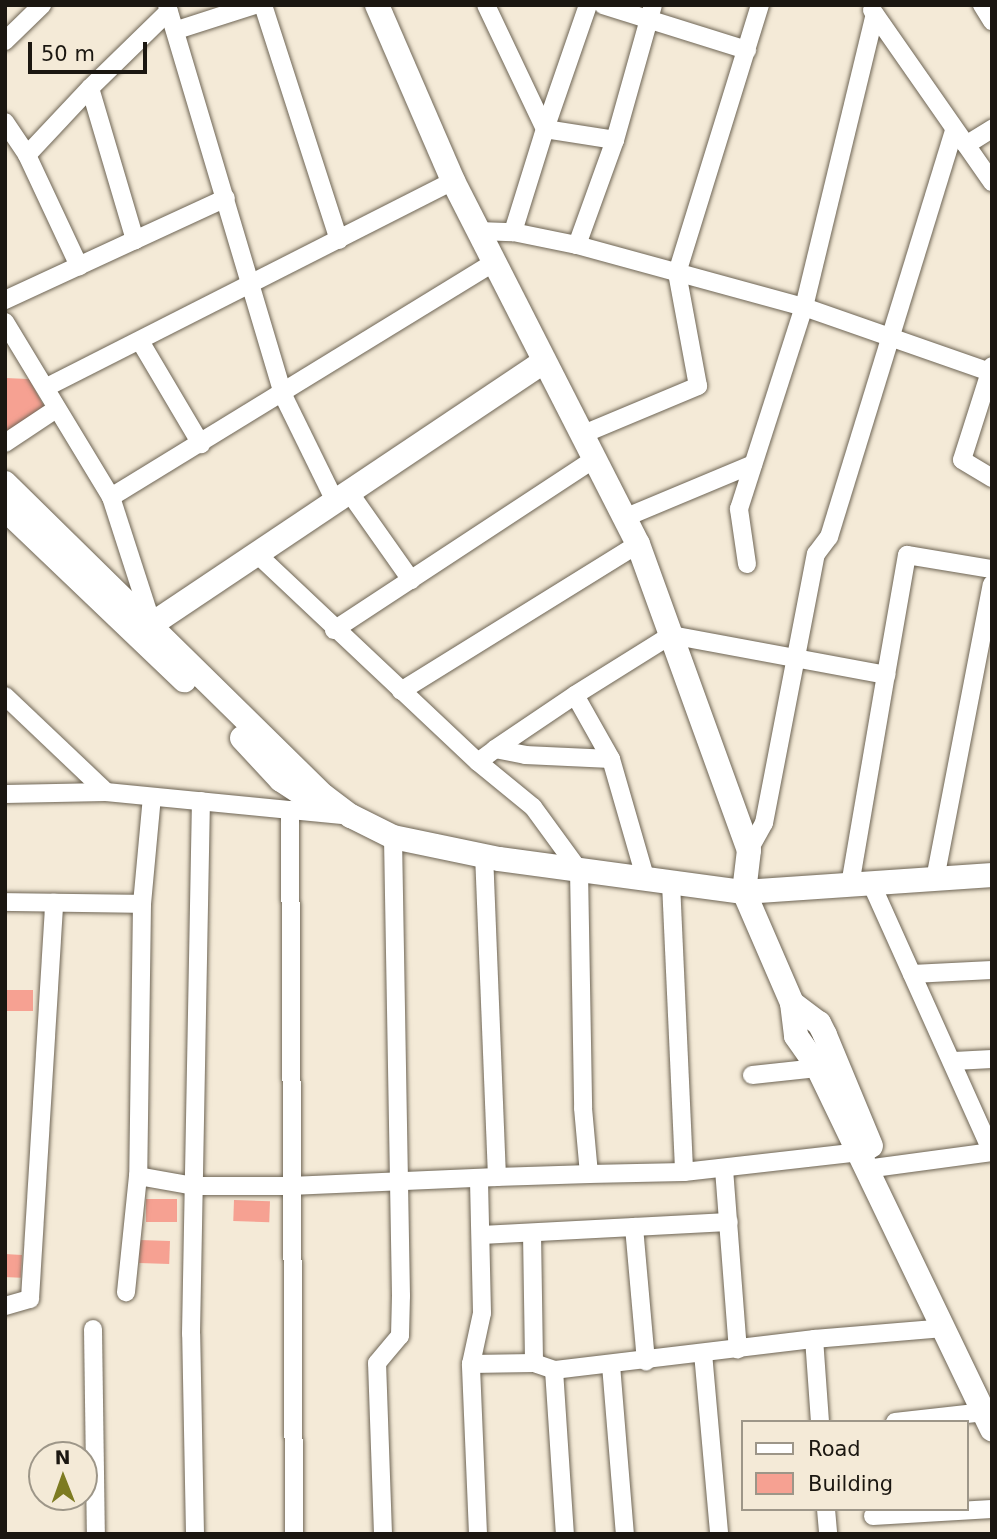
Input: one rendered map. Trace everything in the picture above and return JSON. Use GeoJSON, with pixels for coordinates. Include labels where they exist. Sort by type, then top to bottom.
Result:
{"type":"FeatureCollection","features":[{"type":"Feature","properties":{"kind":"street"},"geometry":{"type":"LineString","coordinates":[[5,41],[42,5]]}},
{"type":"Feature","properties":{"kind":"street"},"geometry":{"type":"LineString","coordinates":[[177,30],[255,5]]}},
{"type":"Feature","properties":{"kind":"street"},"geometry":{"type":"LineString","coordinates":[[263,5],[339,240]]}},
{"type":"Feature","properties":{"kind":"street"},"geometry":{"type":"LineString","coordinates":[[377,5],[453,181],[638,544],[750,850]]}},
{"type":"Feature","properties":{"kind":"street"},"geometry":{"type":"LineString","coordinates":[[486,5],[545,130]]}},
{"type":"Feature","properties":{"kind":"street"},"geometry":{"type":"LineString","coordinates":[[513,232],[588,5]]}},
{"type":"Feature","properties":{"kind":"street"},"geometry":{"type":"LineString","coordinates":[[603,5],[651,13],[747,50]]}},
{"type":"Feature","properties":{"kind":"street"},"geometry":{"type":"LineString","coordinates":[[581,435],[698,386],[677,273],[760,5]]}},
{"type":"Feature","properties":{"kind":"street"},"geometry":{"type":"LineString","coordinates":[[982,5],[992,21]]}},
{"type":"Feature","properties":{"kind":"street"},"geometry":{"type":"LineString","coordinates":[[27,155],[168,8],[177,30],[283,395],[342,497],[411,580]]}},
{"type":"Feature","properties":{"kind":"street"},"geometry":{"type":"LineString","coordinates":[[872,10],[992,183]]}},
{"type":"Feature","properties":{"kind":"street"},"geometry":{"type":"LineString","coordinates":[[747,564],[739,509],[804,307],[872,10]]}},
{"type":"Feature","properties":{"kind":"street"},"geometry":{"type":"LineString","coordinates":[[577,245],[615,140],[651,13]]}},
{"type":"Feature","properties":{"kind":"street"},"geometry":{"type":"LineString","coordinates":[[90,88],[135,240]]}},
{"type":"Feature","properties":{"kind":"street"},"geometry":{"type":"LineString","coordinates":[[5,122],[27,155],[79,265]]}},
{"type":"Feature","properties":{"kind":"street"},"geometry":{"type":"LineString","coordinates":[[545,130],[615,140]]}},
{"type":"Feature","properties":{"kind":"street"},"geometry":{"type":"LineString","coordinates":[[960,138],[992,130]]}},
{"type":"Feature","properties":{"kind":"street"},"geometry":{"type":"LineString","coordinates":[[960,138],[829,537],[816,554],[764,823],[750,850],[744,892],[792,1003],[819,1023],[827,1065],[944,1328],[984,1398]]}},
{"type":"Feature","properties":{"kind":"street"},"geometry":{"type":"LineString","coordinates":[[47,387],[453,181]]}},
{"type":"Feature","properties":{"kind":"street"},"geometry":{"type":"LineString","coordinates":[[5,300],[226,198]]}},
{"type":"Feature","properties":{"kind":"street"},"geometry":{"type":"LineString","coordinates":[[478,231],[513,232],[577,245],[804,307],[991,369],[962,460],[992,478]]}},
{"type":"Feature","properties":{"kind":"street"},"geometry":{"type":"LineString","coordinates":[[111,497],[283,395],[493,262]]}},
{"type":"Feature","properties":{"kind":"street"},"geometry":{"type":"LineString","coordinates":[[5,322],[47,387],[56,409],[111,497],[152,624]]}},
{"type":"Feature","properties":{"kind":"street"},"geometry":{"type":"LineString","coordinates":[[139,341],[201,444]]}},
{"type":"Feature","properties":{"kind":"street"},"geometry":{"type":"LineString","coordinates":[[152,624],[543,362]]}},
{"type":"Feature","properties":{"kind":"street"},"geometry":{"type":"LineString","coordinates":[[5,443],[56,409]]}},
{"type":"Feature","properties":{"kind":"street"},"geometry":{"type":"LineString","coordinates":[[334,630],[593,460]]}},
{"type":"Feature","properties":{"kind":"street"},"geometry":{"type":"LineString","coordinates":[[624,518],[752,464]]}},
{"type":"Feature","properties":{"kind":"street"},"geometry":{"type":"LineString","coordinates":[[5,483],[152,624],[324,796],[351,816],[393,837],[484,856],[744,892],[992,875]]}},
{"type":"Feature","properties":{"kind":"street"},"geometry":{"type":"LineString","coordinates":[[9,521],[229,724],[281,780],[304,795],[324,796]]}},
{"type":"Feature","properties":{"kind":"street"},"geometry":{"type":"LineString","coordinates":[[401,691],[638,544]]}},
{"type":"Feature","properties":{"kind":"street"},"geometry":{"type":"LineString","coordinates":[[257,554],[334,630],[478,762],[533,807],[579,870],[583,1108],[589,1174]]}},
{"type":"Feature","properties":{"kind":"street"},"geometry":{"type":"LineString","coordinates":[[138,1177],[194,1186],[399,1183],[488,1177],[684,1172],[992,1152],[954,1061],[912,974],[860,884],[886,675],[907,555],[992,569]]}},
{"type":"Feature","properties":{"kind":"street"},"geometry":{"type":"LineString","coordinates":[[935,879],[992,584]]}},
{"type":"Feature","properties":{"kind":"street"},"geometry":{"type":"LineString","coordinates":[[478,762],[575,695],[671,635],[886,675]]}},
{"type":"Feature","properties":{"kind":"street"},"geometry":{"type":"LineString","coordinates":[[575,695],[611,759],[646,880]]}},
{"type":"Feature","properties":{"kind":"street"},"geometry":{"type":"LineString","coordinates":[[5,696],[106,792]]}},
{"type":"Feature","properties":{"kind":"street"},"geometry":{"type":"LineString","coordinates":[[495,749],[525,755],[611,759]]}},
{"type":"Feature","properties":{"kind":"street"},"geometry":{"type":"LineString","coordinates":[[5,794],[106,792],[351,816]]}},
{"type":"Feature","properties":{"kind":"street"},"geometry":{"type":"LineString","coordinates":[[126,1292],[138,1177],[142,904],[152,797]]}},
{"type":"Feature","properties":{"kind":"street"},"geometry":{"type":"LineString","coordinates":[[195,1534],[194,1186],[201,801]]}},
{"type":"Feature","properties":{"kind":"street"},"geometry":{"type":"LineString","coordinates":[[290,810],[294,1534]]}},
{"type":"Feature","properties":{"kind":"street"},"geometry":{"type":"LineString","coordinates":[[383,1534],[377,1363],[400,1336],[393,837]]}},
{"type":"Feature","properties":{"kind":"street"},"geometry":{"type":"LineString","coordinates":[[478,1534],[471,1364],[482,1313],[481,1235],[488,1177],[484,856]]}},
{"type":"Feature","properties":{"kind":"street"},"geometry":{"type":"LineString","coordinates":[[671,883],[684,1172]]}},
{"type":"Feature","properties":{"kind":"street"},"geometry":{"type":"LineString","coordinates":[[5,902],[142,904]]}},
{"type":"Feature","properties":{"kind":"street"},"geometry":{"type":"LineString","coordinates":[[5,1306],[30,1299],[54,903]]}},
{"type":"Feature","properties":{"kind":"street"},"geometry":{"type":"LineString","coordinates":[[912,974],[992,970]]}},
{"type":"Feature","properties":{"kind":"street"},"geometry":{"type":"LineString","coordinates":[[954,1061],[992,1059]]}},
{"type":"Feature","properties":{"kind":"street"},"geometry":{"type":"LineString","coordinates":[[752,1075],[827,1065]]}},
{"type":"Feature","properties":{"kind":"street"},"geometry":{"type":"LineString","coordinates":[[869,1160],[984,1398]]}},
{"type":"Feature","properties":{"kind":"street"},"geometry":{"type":"LineString","coordinates":[[724,1169],[738,1349]]}},
{"type":"Feature","properties":{"kind":"street"},"geometry":{"type":"LineString","coordinates":[[481,1235],[729,1222]]}},
{"type":"Feature","properties":{"kind":"street"},"geometry":{"type":"LineString","coordinates":[[634,1227],[646,1361]]}},
{"type":"Feature","properties":{"kind":"street"},"geometry":{"type":"LineString","coordinates":[[531,1233],[534,1363]]}},
{"type":"Feature","properties":{"kind":"street"},"geometry":{"type":"LineString","coordinates":[[471,1364],[534,1363],[554,1370],[814,1339],[944,1328]]}},
{"type":"Feature","properties":{"kind":"street"},"geometry":{"type":"LineString","coordinates":[[93,1329],[96,1534]]}},
{"type":"Feature","properties":{"kind":"street"},"geometry":{"type":"LineString","coordinates":[[814,1339],[820,1420]]}},
{"type":"Feature","properties":{"kind":"street"},"geometry":{"type":"LineString","coordinates":[[703,1353],[719,1534]]}},
{"type":"Feature","properties":{"kind":"street"},"geometry":{"type":"LineString","coordinates":[[611,1365],[625,1534]]}},
{"type":"Feature","properties":{"kind":"street"},"geometry":{"type":"LineString","coordinates":[[554,1370],[565,1534]]}},
{"type":"Feature","properties":{"kind":"street"},"geometry":{"type":"LineString","coordinates":[[902,1420],[984,1398]]}},
{"type":"Feature","properties":{"kind":"street"},"geometry":{"type":"LineString","coordinates":[[873,1516],[992,1510]]}},
{"type":"Feature","properties":{"kind":"street"},"geometry":{"type":"LineString","coordinates":[[826,1511],[828,1534]]}},
{"type":"Feature","properties":{"kind":"building"},"geometry":{"type":"Polygon","coordinates":[[[5,378],[29,379],[45,408],[5,438],[5,378]]]}},
{"type":"Feature","properties":{"kind":"building"},"geometry":{"type":"Polygon","coordinates":[[[5,990],[33,990],[33,1011],[5,1011],[5,990]]]}},
{"type":"Feature","properties":{"kind":"building"},"geometry":{"type":"Polygon","coordinates":[[[146,1199],[177,1199],[177,1222],[146,1222],[146,1199]]]}},
{"type":"Feature","properties":{"kind":"building"},"geometry":{"type":"Polygon","coordinates":[[[234,1200],[270,1201],[269,1222],[233,1221],[234,1200]]]}},
{"type":"Feature","properties":{"kind":"building"},"geometry":{"type":"Polygon","coordinates":[[[140,1240],[170,1241],[169,1264],[139,1263],[140,1240]]]}},
{"type":"Feature","properties":{"kind":"building"},"geometry":{"type":"Polygon","coordinates":[[[5,1254],[22,1255],[21,1278],[5,1277],[5,1254]]]}}]}
